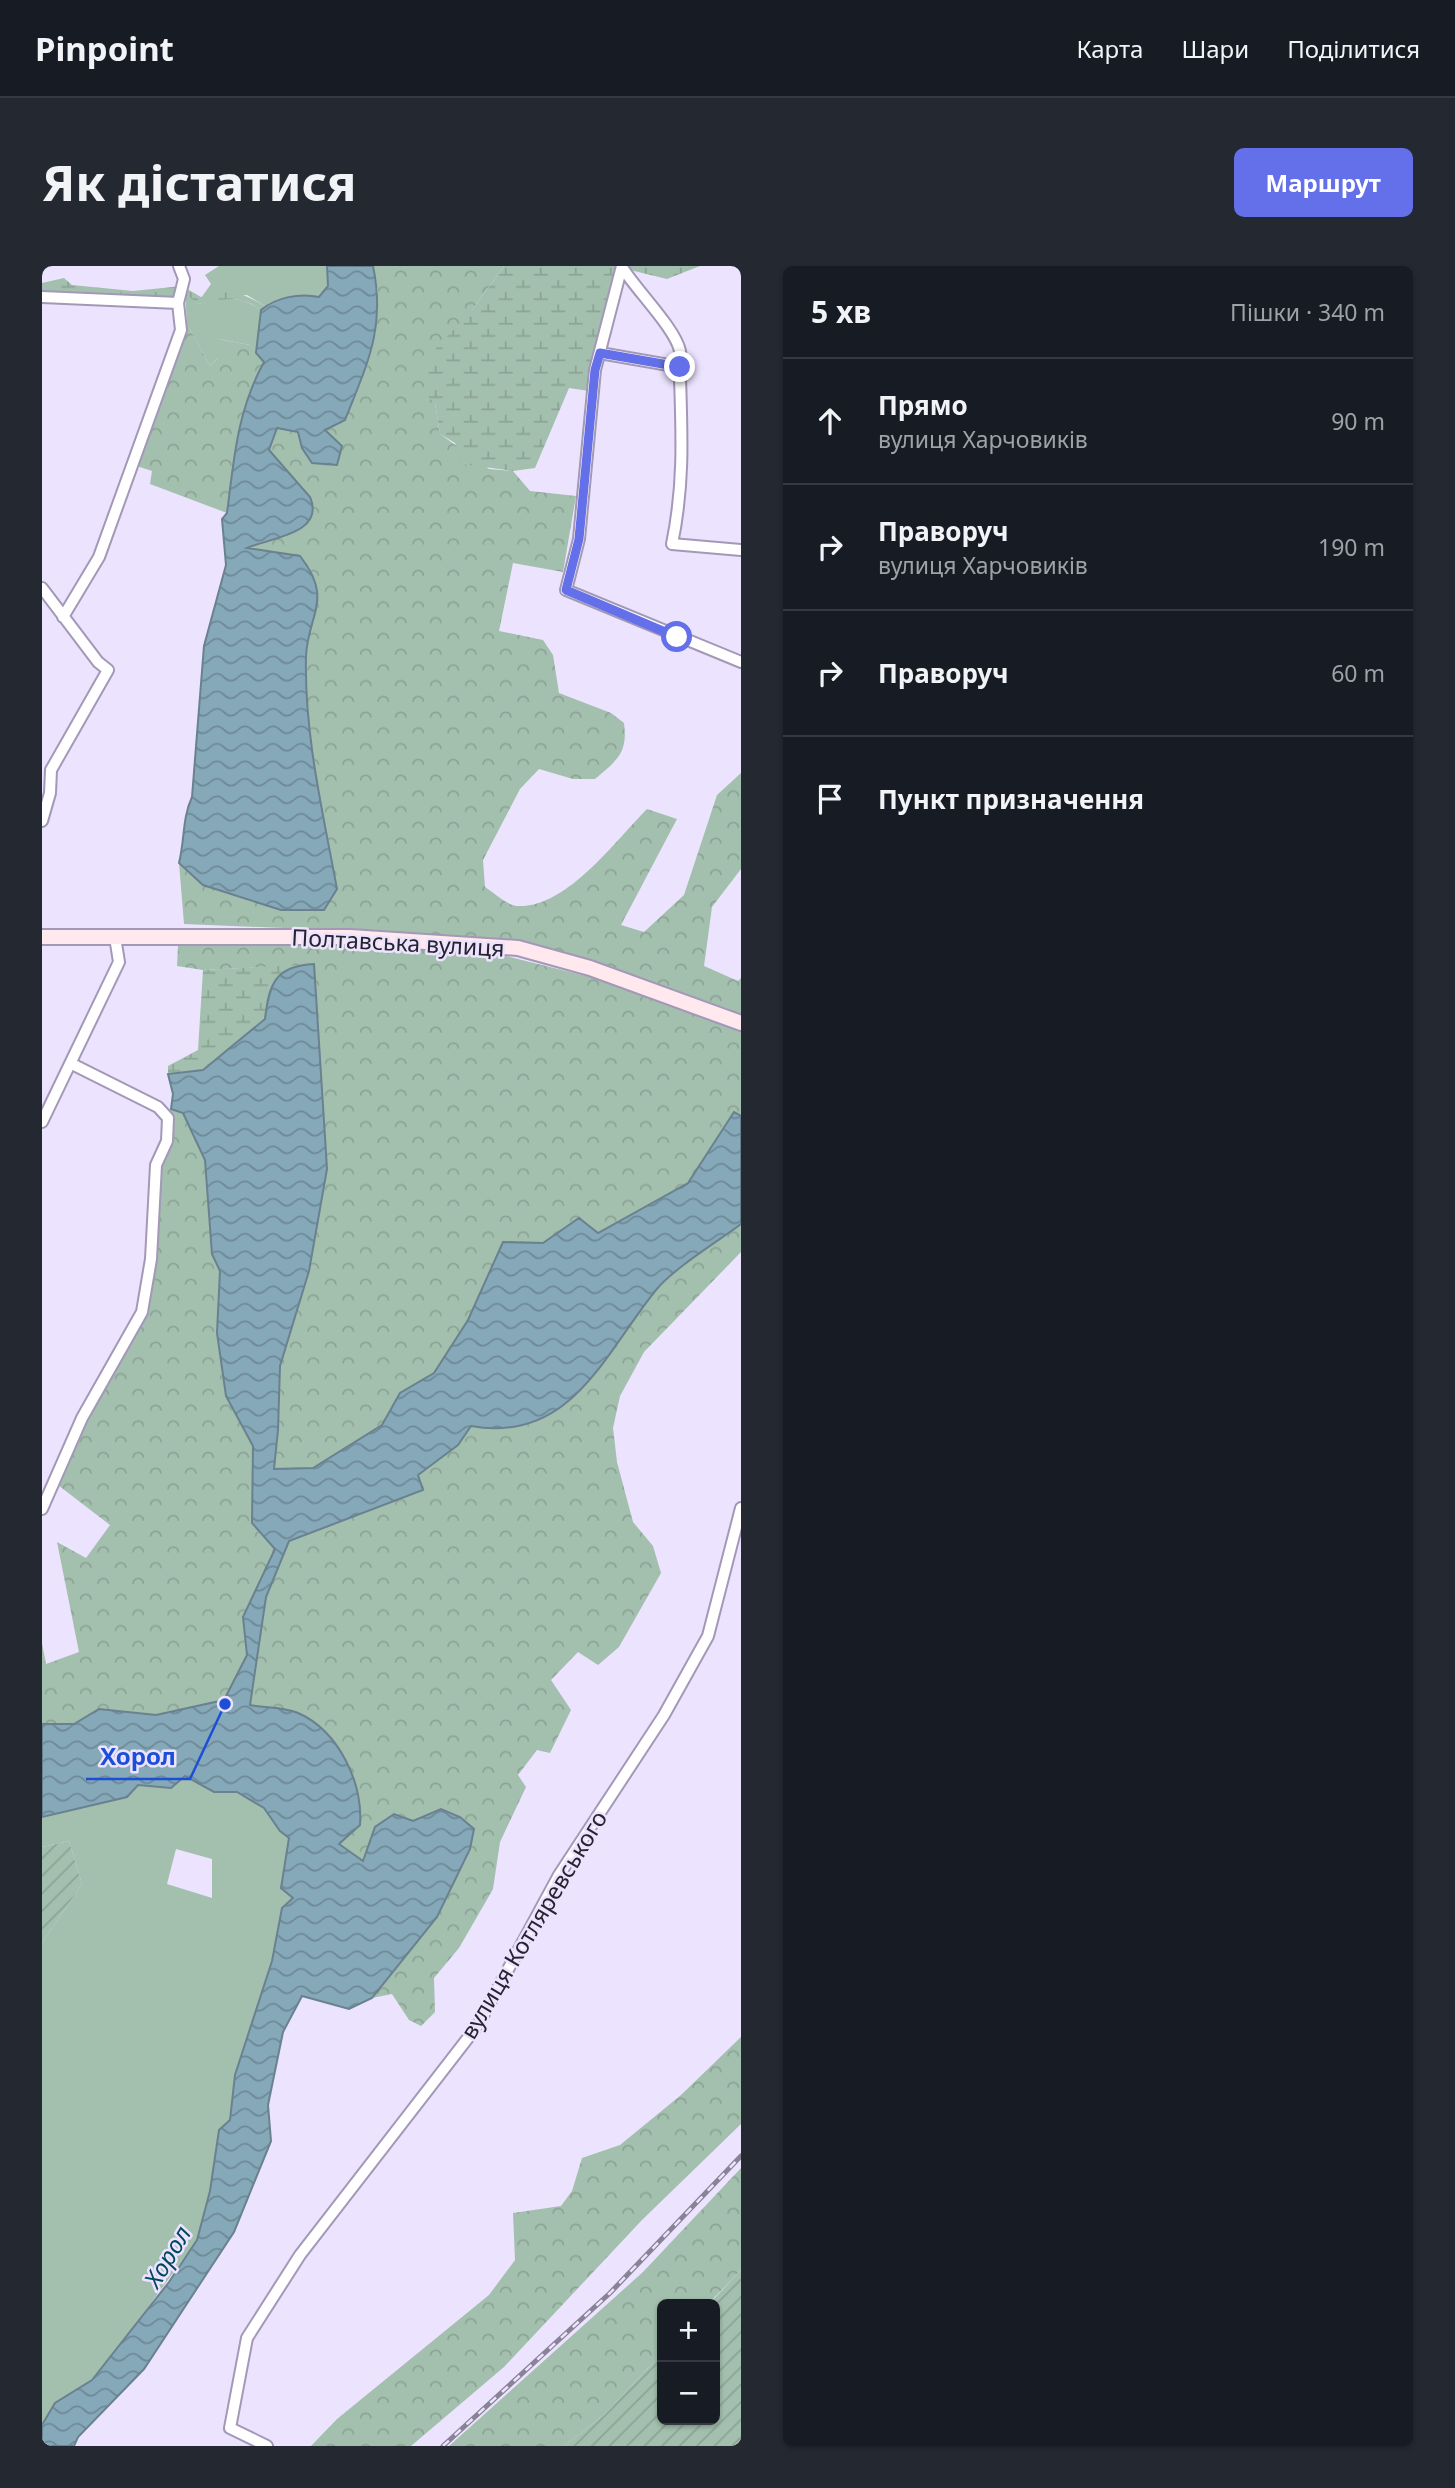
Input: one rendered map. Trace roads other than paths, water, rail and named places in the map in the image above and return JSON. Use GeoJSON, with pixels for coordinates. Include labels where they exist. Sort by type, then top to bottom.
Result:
{"type":"FeatureCollection","features":[{"type":"Feature","properties":{"kind":"street"},"geometry":{"type":"LineString","coordinates":[[63,617],[99,557],[181,330],[178,303],[184,279],[179,266]]}},
{"type":"Feature","properties":{"kind":"street"},"geometry":{"type":"LineString","coordinates":[[622,267],[595,370],[579,539],[566,590],[741,662]]}},
{"type":"Feature","properties":{"kind":"street"},"geometry":{"type":"LineString","coordinates":[[622,267],[638,293],[667,327],[680,351],[684,430],[680,502],[672,544],[741,550]]}},
{"type":"Feature","properties":{"kind":"street"},"geometry":{"type":"LineString","coordinates":[[42,297],[178,303]]}},
{"type":"Feature","properties":{"kind":"street"},"geometry":{"type":"LineString","coordinates":[[600,353],[680,367]]}},
{"type":"Feature","properties":{"kind":"street"},"geometry":{"type":"LineString","coordinates":[[42,588],[107,670],[47,770],[42,821]]}},
{"type":"Feature","properties":{"kind":"street","name":"Полтавська вулиця"},"geometry":{"type":"LineString","coordinates":[[42,937],[350,937],[517,948],[590,968],[741,1023]]}},
{"type":"Feature","properties":{"kind":"street"},"geometry":{"type":"LineString","coordinates":[[42,1122],[119,962],[115,937]]}},
{"type":"Feature","properties":{"kind":"street"},"geometry":{"type":"LineString","coordinates":[[42,1509],[82,1418],[142,1312],[151,1259],[156,1165],[167,1141],[168,1118],[158,1107],[72,1064]]}},
{"type":"Feature","properties":{"kind":"street","name":"вулиця Котляревського"},"geometry":{"type":"LineString","coordinates":[[267,2446],[230,2428],[247,2338],[300,2255],[478,2025],[559,1875],[664,1714],[708,1636],[741,1508]]}},
{"type":"Feature","properties":{"kind":"water"},"geometry":{"type":"Polygon","coordinates":[[[327,266],[373,266],[376,327],[367,363],[345,420],[325,430],[342,446],[337,465],[312,463],[302,448],[298,432],[277,428],[269,450],[310,497],[313,509],[310,519],[293,533],[247,548],[300,556],[316,584],[316,606],[306,656],[308,715],[337,889],[324,910],[281,910],[203,885],[179,863],[192,797],[204,646],[226,565],[222,519],[227,513],[242,417],[264,362],[256,353],[261,310],[288,297],[319,297],[328,286],[327,266]]]}},
{"type":"Feature","properties":{"kind":"water","name":"Хорол"},"geometry":{"type":"Polygon","coordinates":[[[314,964],[327,1169],[309,1271],[280,1366],[274,1469],[313,1468],[382,1425],[400,1393],[434,1373],[468,1320],[503,1242],[543,1243],[579,1218],[598,1233],[688,1183],[734,1112],[741,1116],[741,1224],[684,1264],[656,1290],[601,1366],[582,1389],[560,1408],[535,1421],[506,1428],[471,1426],[458,1445],[418,1475],[423,1490],[289,1541],[266,1597],[250,1705],[298,1713],[313,1721],[336,1745],[353,1776],[360,1809],[360,1825],[339,1844],[363,1861],[375,1827],[394,1814],[413,1821],[441,1809],[460,1817],[474,1829],[470,1849],[437,1917],[372,1998],[349,2009],[302,1996],[283,2032],[268,2105],[271,2141],[234,2232],[144,2369],[78,2437],[74,2446],[42,2446],[42,2425],[55,2403],[92,2380],[169,2282],[197,2240],[210,2191],[219,2130],[230,2120],[235,2075],[272,1961],[282,1908],[293,1898],[281,1888],[289,1838],[280,1831],[264,1808],[237,1792],[214,1792],[185,1776],[171,1788],[138,1785],[127,1797],[42,1817],[42,1724],[74,1724],[99,1709],[156,1715],[224,1700],[247,1655],[243,1617],[275,1549],[252,1523],[253,1446],[226,1396],[217,1333],[220,1271],[212,1254],[205,1160],[183,1113],[171,1109],[173,1094],[168,1074],[203,1070],[265,1019],[272,987],[282,973],[314,964]]]}},
{"type":"Feature","properties":{"kind":"railway"},"geometry":{"type":"LineString","coordinates":[[443,2446],[610,2293],[741,2156]]}},
{"type":"Feature","properties":{"kind":"place","name":"Хорол"},"geometry":{"type":"Point","coordinates":[225,1704]}}]}
